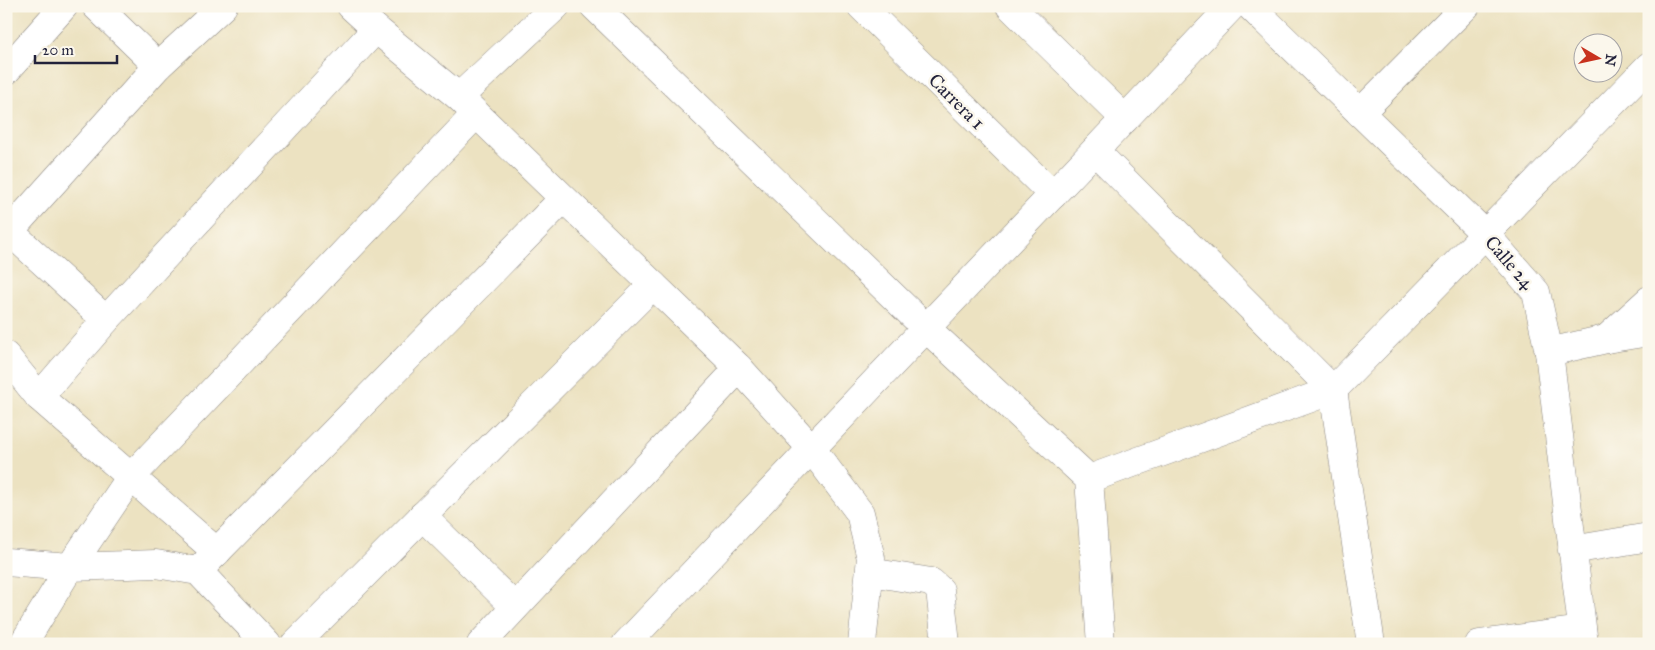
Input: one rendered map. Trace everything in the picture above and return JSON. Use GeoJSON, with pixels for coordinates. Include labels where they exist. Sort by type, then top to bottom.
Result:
{"type":"FeatureCollection","features":[{"type":"Feature","properties":{"kind":"street"},"geometry":{"type":"LineString","coordinates":[[6,71],[64,6]]}},
{"type":"Feature","properties":{"kind":"street"},"geometry":{"type":"LineString","coordinates":[[96,6],[158,66]]}},
{"type":"Feature","properties":{"kind":"street"},"geometry":{"type":"LineString","coordinates":[[106,320],[7,232],[158,66],[223,6]]}},
{"type":"Feature","properties":{"kind":"street"},"geometry":{"type":"LineString","coordinates":[[351,6],[468,105],[739,368],[812,448],[860,513],[871,558],[862,644]]}},
{"type":"Feature","properties":{"kind":"street"},"geometry":{"type":"LineString","coordinates":[[23,644],[70,567],[130,478],[556,6]]}},
{"type":"Feature","properties":{"kind":"street"},"geometry":{"type":"LineString","coordinates":[[594,6],[926,328],[1089,479],[1101,644]]}},
{"type":"Feature","properties":{"kind":"street","name":"Carrera 1"},"geometry":{"type":"LineString","coordinates":[[861,6],[1053,195]]}},
{"type":"Feature","properties":{"kind":"street"},"geometry":{"type":"LineString","coordinates":[[1010,6],[1125,119]]}},
{"type":"Feature","properties":{"kind":"street"},"geometry":{"type":"LineString","coordinates":[[626,644],[1232,6]]}},
{"type":"Feature","properties":{"kind":"street","name":"Calle 24"},"geometry":{"type":"LineString","coordinates":[[1250,6],[1485,234],[1536,292],[1549,352],[1583,637]]}},
{"type":"Feature","properties":{"kind":"street"},"geometry":{"type":"LineString","coordinates":[[1360,113],[1466,6]]}},
{"type":"Feature","properties":{"kind":"street"},"geometry":{"type":"LineString","coordinates":[[39,397],[106,320],[376,29]]}},
{"type":"Feature","properties":{"kind":"street"},"geometry":{"type":"LineString","coordinates":[[1089,479],[1333,390],[1649,66]]}},
{"type":"Feature","properties":{"kind":"street"},"geometry":{"type":"LineString","coordinates":[[1095,151],[1333,390],[1371,644]]}},
{"type":"Feature","properties":{"kind":"street"},"geometry":{"type":"LineString","coordinates":[[198,571],[563,199]]}},
{"type":"Feature","properties":{"kind":"street"},"geometry":{"type":"LineString","coordinates":[[295,644],[653,285]]}},
{"type":"Feature","properties":{"kind":"street"},"geometry":{"type":"LineString","coordinates":[[1606,338],[1649,300]]}},
{"type":"Feature","properties":{"kind":"street"},"geometry":{"type":"LineString","coordinates":[[1549,352],[1606,338],[1649,332]]}},
{"type":"Feature","properties":{"kind":"street"},"geometry":{"type":"LineString","coordinates":[[6,356],[39,397],[217,552]]}},
{"type":"Feature","properties":{"kind":"street"},"geometry":{"type":"LineString","coordinates":[[481,644],[739,368]]}},
{"type":"Feature","properties":{"kind":"street"},"geometry":{"type":"LineString","coordinates":[[422,516],[515,607]]}},
{"type":"Feature","properties":{"kind":"street"},"geometry":{"type":"LineString","coordinates":[[1572,550],[1649,537]]}},
{"type":"Feature","properties":{"kind":"street"},"geometry":{"type":"LineString","coordinates":[[6,562],[70,567],[156,564],[198,571],[267,644]]}},
{"type":"Feature","properties":{"kind":"street"},"geometry":{"type":"LineString","coordinates":[[870,572],[931,582],[937,586],[940,590],[946,644]]}},
{"type":"Feature","properties":{"kind":"street"},"geometry":{"type":"LineString","coordinates":[[1479,644],[1583,637]]}},
{"type":"Feature","properties":{"kind":"street"},"geometry":{"type":"LineString","coordinates":[[6,639],[10,644]]}}]}
